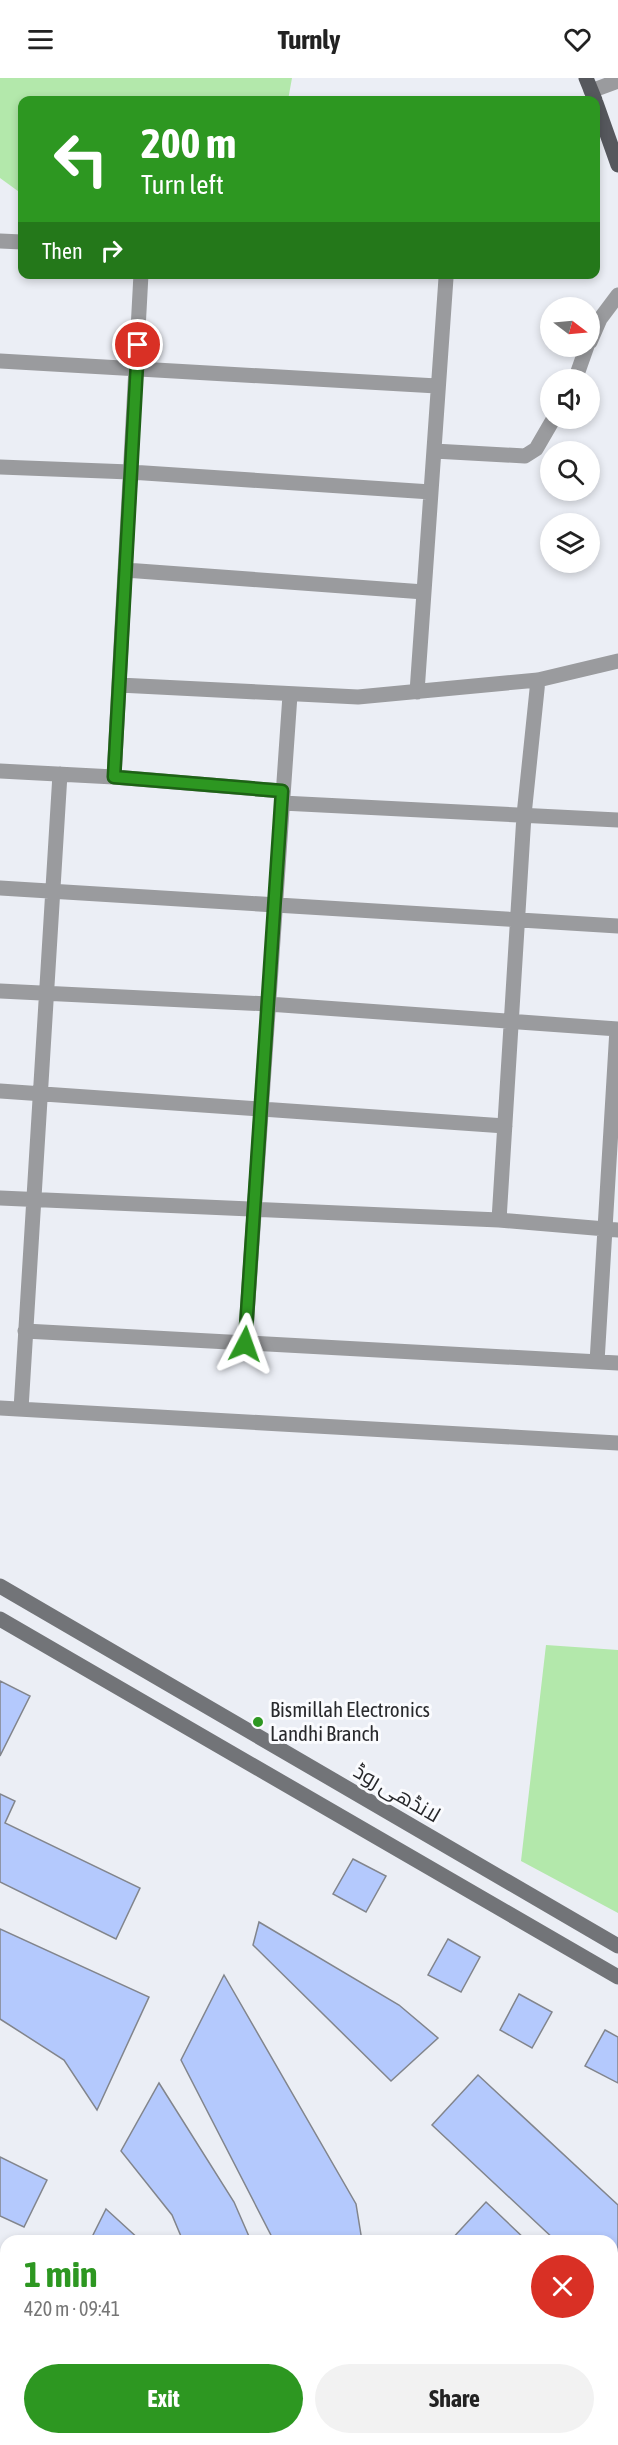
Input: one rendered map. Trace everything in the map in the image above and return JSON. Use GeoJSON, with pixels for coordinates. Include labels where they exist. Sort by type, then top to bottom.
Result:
{"type":"FeatureCollection","features":[{"type":"Feature","properties":{"kind":"main road"},"geometry":{"type":"LineString","coordinates":[[600,115],[618,165]]}},
{"type":"Feature","properties":{"kind":"main road","name":"لانڈھی روڈ"},"geometry":{"type":"LineString","coordinates":[[0,1586],[618,1946]]}},
{"type":"Feature","properties":{"kind":"main road"},"geometry":{"type":"LineString","coordinates":[[0,1619],[618,1977]]}},
{"type":"Feature","properties":{"kind":"main road"},"geometry":{"type":"LineString","coordinates":[[267,1773],[276,1771],[282,1763],[281,1754],[276,1747]]}},
{"type":"Feature","properties":{"kind":"main road"},"geometry":{"type":"LineString","coordinates":[[324,1806],[320,1799],[324,1786],[332,1782],[340,1784]]}},
{"type":"Feature","properties":{"kind":"street"},"geometry":{"type":"LineString","coordinates":[[592,93],[618,81]]}},
{"type":"Feature","properties":{"kind":"street"},"geometry":{"type":"LineString","coordinates":[[0,241],[18,243]]}},
{"type":"Feature","properties":{"kind":"street"},"geometry":{"type":"LineString","coordinates":[[114,777],[141,279]]}},
{"type":"Feature","properties":{"kind":"street"},"geometry":{"type":"LineString","coordinates":[[417,692],[446,279]]}},
{"type":"Feature","properties":{"kind":"street"},"geometry":{"type":"LineString","coordinates":[[600,319],[618,295]]}},
{"type":"Feature","properties":{"kind":"street"},"geometry":{"type":"LineString","coordinates":[[0,362],[437,386]]}},
{"type":"Feature","properties":{"kind":"street"},"geometry":{"type":"LineString","coordinates":[[434,451],[525,456],[536,449],[548,429]]}},
{"type":"Feature","properties":{"kind":"street"},"geometry":{"type":"LineString","coordinates":[[0,466],[130,472],[431,492]]}},
{"type":"Feature","properties":{"kind":"street"},"geometry":{"type":"LineString","coordinates":[[125,570],[424,592]]}},
{"type":"Feature","properties":{"kind":"street"},"geometry":{"type":"LineString","coordinates":[[119,685],[358,697],[538,680],[618,661]]}},
{"type":"Feature","properties":{"kind":"street"},"geometry":{"type":"LineString","coordinates":[[499,1220],[524,815],[538,680]]}},
{"type":"Feature","properties":{"kind":"street"},"geometry":{"type":"LineString","coordinates":[[245,1344],[290,695]]}},
{"type":"Feature","properties":{"kind":"street"},"geometry":{"type":"LineString","coordinates":[[0,771],[114,777],[282,797],[618,820]]}},
{"type":"Feature","properties":{"kind":"street"},"geometry":{"type":"LineString","coordinates":[[21,1409],[60,774]]}},
{"type":"Feature","properties":{"kind":"street"},"geometry":{"type":"LineString","coordinates":[[0,888],[618,926]]}},
{"type":"Feature","properties":{"kind":"street"},"geometry":{"type":"LineString","coordinates":[[0,991],[268,1004],[618,1029],[611,1230],[597,1362]]}},
{"type":"Feature","properties":{"kind":"street"},"geometry":{"type":"LineString","coordinates":[[0,1091],[505,1126]]}},
{"type":"Feature","properties":{"kind":"street"},"geometry":{"type":"LineString","coordinates":[[0,1198],[499,1220],[611,1230]]}},
{"type":"Feature","properties":{"kind":"street"},"geometry":{"type":"LineString","coordinates":[[26,1331],[618,1363]]}},
{"type":"Feature","properties":{"kind":"street"},"geometry":{"type":"LineString","coordinates":[[0,1408],[618,1443]]}},
{"type":"Feature","properties":{"kind":"green space"},"geometry":{"type":"Polygon","coordinates":[[[0,78],[292,78],[289,96],[18,96],[18,191],[0,178],[0,78]]]}},
{"type":"Feature","properties":{"kind":"green space"},"geometry":{"type":"Polygon","coordinates":[[[546,1645],[618,1650],[618,1913],[521,1861],[546,1645]]]}},
{"type":"Feature","properties":{"kind":"building"},"geometry":{"type":"Polygon","coordinates":[[[0,1681],[30,1696],[0,1756],[0,1681]]]}},
{"type":"Feature","properties":{"kind":"building"},"geometry":{"type":"Polygon","coordinates":[[[0,1794],[15,1801],[5,1823],[140,1888],[116,1939],[0,1882],[0,1794]]]}},
{"type":"Feature","properties":{"kind":"building"},"geometry":{"type":"Polygon","coordinates":[[[353,1859],[386,1876],[366,1912],[333,1894],[353,1859]]]}},
{"type":"Feature","properties":{"kind":"building"},"geometry":{"type":"Polygon","coordinates":[[[259,1922],[399,2005],[438,2038],[391,2081],[253,1945],[259,1922]]]}},
{"type":"Feature","properties":{"kind":"building"},"geometry":{"type":"Polygon","coordinates":[[[0,1929],[149,1997],[97,2110],[64,2060],[0,2019],[0,1929]]]}},
{"type":"Feature","properties":{"kind":"building"},"geometry":{"type":"Polygon","coordinates":[[[448,1939],[480,1957],[461,1992],[428,1975],[448,1939]]]}},
{"type":"Feature","properties":{"kind":"building"},"geometry":{"type":"Polygon","coordinates":[[[224,1975],[356,2204],[361,2235],[271,2235],[181,2060],[224,1975]]]}},
{"type":"Feature","properties":{"kind":"building"},"geometry":{"type":"Polygon","coordinates":[[[519,1994],[552,2012],[532,2048],[500,2030],[519,1994]]]}},
{"type":"Feature","properties":{"kind":"building"},"geometry":{"type":"Polygon","coordinates":[[[605,2030],[618,2037],[618,2083],[585,2066],[605,2030]]]}},
{"type":"Feature","properties":{"kind":"building"},"geometry":{"type":"Polygon","coordinates":[[[478,2075],[618,2205],[618,2235],[550,2235],[432,2125],[478,2075]]]}},
{"type":"Feature","properties":{"kind":"building"},"geometry":{"type":"Polygon","coordinates":[[[159,2083],[234,2202],[248,2235],[180,2235],[172,2215],[121,2151],[159,2083]]]}},
{"type":"Feature","properties":{"kind":"building"},"geometry":{"type":"Polygon","coordinates":[[[0,2157],[47,2180],[24,2227],[0,2216],[0,2157]]]}},
{"type":"Feature","properties":{"kind":"building"},"geometry":{"type":"Polygon","coordinates":[[[486,2202],[521,2235],[456,2235],[486,2202]]]}},
{"type":"Feature","properties":{"kind":"building"},"geometry":{"type":"Polygon","coordinates":[[[106,2209],[134,2235],[93,2235],[106,2209]]]}},
{"type":"Feature","properties":{"kind":"place","name":"Bismillah Electronics Landhi Branch"},"geometry":{"type":"Point","coordinates":[258,1722]}},
{"type":"Feature","properties":{"kind":"route"},"geometry":{"type":"LineString","coordinates":[[138,345],[114,777],[282,791],[245,1344]]}}]}
